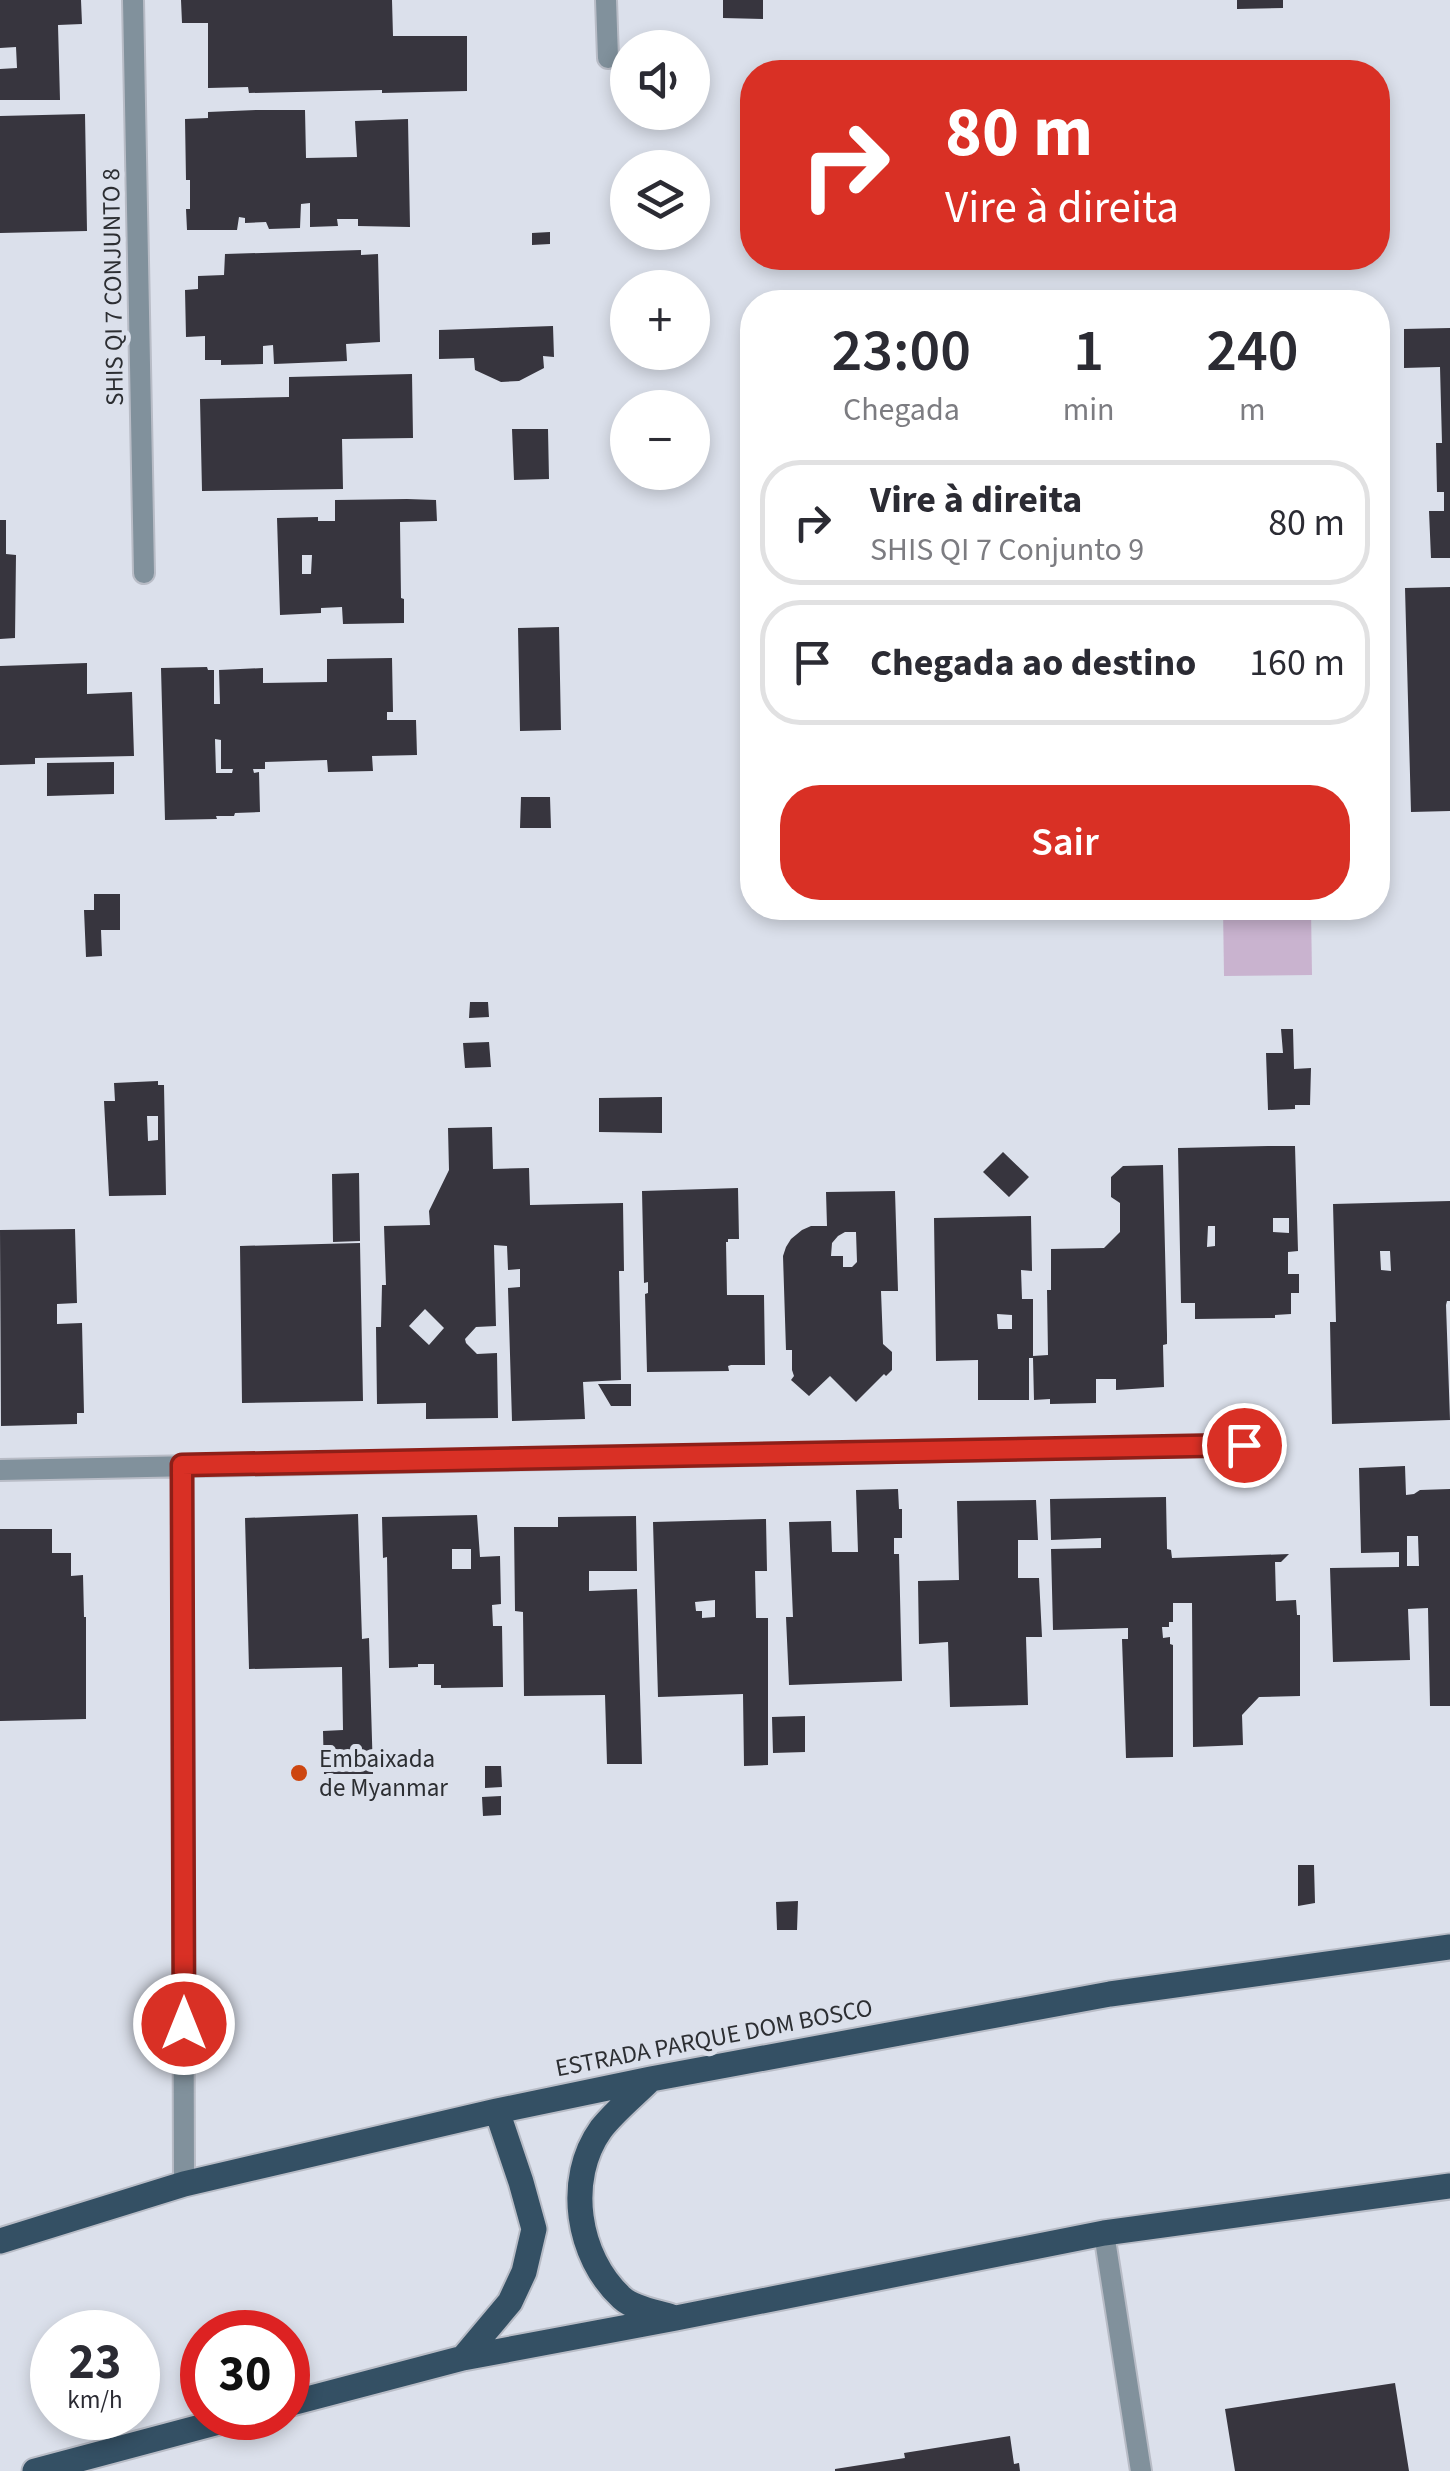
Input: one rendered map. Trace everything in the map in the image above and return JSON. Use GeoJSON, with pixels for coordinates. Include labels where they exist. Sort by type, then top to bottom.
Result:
{"type":"FeatureCollection","features":[{"type":"Feature","properties":{"kind":"main road","name":"ESTRADA PARQUE DOM BOSCO"},"geometry":{"type":"LineString","coordinates":[[0,2241],[184,2184],[497,2110],[1110,1994],[1450,1948]]}},
{"type":"Feature","properties":{"kind":"main road"},"geometry":{"type":"LineString","coordinates":[[651,2079],[601,2129],[583,2164],[580,2199],[585,2238],[599,2272],[625,2301],[676,2318]]}},
{"type":"Feature","properties":{"kind":"main road"},"geometry":{"type":"LineString","coordinates":[[463,2358],[510,2302],[524,2272],[534,2230],[497,2110]]}},
{"type":"Feature","properties":{"kind":"main road"},"geometry":{"type":"LineString","coordinates":[[310,2398],[463,2358],[1104,2233],[1450,2186]]}},
{"type":"Feature","properties":{"kind":"main road"},"geometry":{"type":"LineString","coordinates":[[35,2471],[67,2466],[180,2434]]}},
{"type":"Feature","properties":{"kind":"street","name":"SHIS QI 7 CONJUNTO 8"},"geometry":{"type":"LineString","coordinates":[[132,0],[144,574]]}},
{"type":"Feature","properties":{"kind":"street"},"geometry":{"type":"LineString","coordinates":[[606,0],[608,58]]}},
{"type":"Feature","properties":{"kind":"street"},"geometry":{"type":"LineString","coordinates":[[0,1470],[1244,1445]]}},
{"type":"Feature","properties":{"kind":"street"},"geometry":{"type":"LineString","coordinates":[[182,1465],[184,2184]]}},
{"type":"Feature","properties":{"kind":"street"},"geometry":{"type":"LineString","coordinates":[[1104,2233],[1141,2471]]}},
{"type":"Feature","properties":{"kind":"shaded area"},"geometry":{"type":"Polygon","coordinates":[[[1223,920],[1311,920],[1312,975],[1224,976],[1223,920]]]}},
{"type":"Feature","properties":{"kind":"building"},"geometry":{"type":"Polygon","coordinates":[[[0,0],[81,0],[82,24],[58,25],[60,100],[0,100],[0,69],[17,68],[16,47],[0,48],[0,0]]]}},
{"type":"Feature","properties":{"kind":"building"},"geometry":{"type":"Polygon","coordinates":[[[181,0],[392,0],[393,36],[467,36],[467,91],[249,93],[248,87],[208,88],[208,23],[182,23],[181,0]]]}},
{"type":"Feature","properties":{"kind":"building"},"geometry":{"type":"Polygon","coordinates":[[[723,0],[763,0],[763,19],[723,18],[723,0]]]}},
{"type":"Feature","properties":{"kind":"building"},"geometry":{"type":"Polygon","coordinates":[[[1237,0],[1283,0],[1283,8],[1237,9],[1237,0]]]}},
{"type":"Feature","properties":{"kind":"building"},"geometry":{"type":"Polygon","coordinates":[[[305,110],[306,158],[357,157],[355,121],[408,119],[410,227],[358,226],[358,219],[337,219],[338,226],[310,227],[310,203],[301,204],[300,228],[269,229],[266,222],[245,223],[245,218],[239,217],[237,230],[187,230],[190,180],[186,180],[185,119],[208,118],[208,112],[305,110]]]}},
{"type":"Feature","properties":{"kind":"building"},"geometry":{"type":"Polygon","coordinates":[[[85,114],[87,231],[0,233],[0,116],[85,114]]]}},
{"type":"Feature","properties":{"kind":"building"},"geometry":{"type":"Polygon","coordinates":[[[550,232],[550,244],[532,245],[532,233],[550,232]]]}},
{"type":"Feature","properties":{"kind":"building"},"geometry":{"type":"Polygon","coordinates":[[[361,250],[361,255],[378,254],[380,342],[346,344],[347,361],[274,364],[273,345],[263,346],[263,364],[221,365],[221,360],[205,360],[205,336],[186,337],[185,290],[198,289],[198,276],[224,275],[225,254],[361,250]]]}},
{"type":"Feature","properties":{"kind":"building"},"geometry":{"type":"Polygon","coordinates":[[[553,326],[554,357],[543,356],[544,368],[519,381],[501,382],[475,370],[474,358],[439,359],[439,330],[553,326]]]}},
{"type":"Feature","properties":{"kind":"building"},"geometry":{"type":"Polygon","coordinates":[[[1450,328],[1450,558],[1431,558],[1429,511],[1444,511],[1444,492],[1437,492],[1436,443],[1442,443],[1440,367],[1404,368],[1404,329],[1450,328]]]}},
{"type":"Feature","properties":{"kind":"building"},"geometry":{"type":"Polygon","coordinates":[[[412,374],[413,438],[342,439],[343,489],[202,491],[200,399],[289,397],[289,377],[412,374]]]}},
{"type":"Feature","properties":{"kind":"building"},"geometry":{"type":"Polygon","coordinates":[[[512,429],[548,429],[549,479],[514,480],[512,429]]]}},
{"type":"Feature","properties":{"kind":"building"},"geometry":{"type":"Polygon","coordinates":[[[335,500],[436,500],[437,521],[400,522],[404,623],[343,624],[342,607],[321,608],[321,613],[280,615],[277,518],[318,517],[318,521],[335,521],[335,500]],[[302,555],[302,574],[311,574],[312,555],[302,555]]]}},
{"type":"Feature","properties":{"kind":"building"},"geometry":{"type":"Polygon","coordinates":[[[0,520],[6,520],[6,554],[16,555],[15,638],[0,639],[0,520]]]}},
{"type":"Feature","properties":{"kind":"building"},"geometry":{"type":"Polygon","coordinates":[[[1450,587],[1450,811],[1411,812],[1405,588],[1450,587]]]}},
{"type":"Feature","properties":{"kind":"building"},"geometry":{"type":"Polygon","coordinates":[[[559,627],[561,730],[520,731],[518,628],[559,627]]]}},
{"type":"Feature","properties":{"kind":"building"},"geometry":{"type":"Polygon","coordinates":[[[392,658],[393,712],[387,712],[387,720],[416,720],[417,755],[372,756],[373,771],[328,772],[327,760],[265,762],[265,769],[253,769],[254,773],[259,772],[260,812],[216,816],[217,819],[165,820],[161,668],[214,670],[214,704],[220,704],[219,670],[263,668],[263,683],[327,682],[327,659],[392,658]],[[215,739],[216,773],[232,773],[233,769],[221,769],[221,740],[215,739]]]}},
{"type":"Feature","properties":{"kind":"building"},"geometry":{"type":"Polygon","coordinates":[[[87,663],[87,694],[132,692],[134,756],[35,758],[35,764],[0,765],[0,666],[87,663]]]}},
{"type":"Feature","properties":{"kind":"building"},"geometry":{"type":"Polygon","coordinates":[[[114,762],[114,794],[47,796],[47,763],[114,762]]]}},
{"type":"Feature","properties":{"kind":"building"},"geometry":{"type":"Polygon","coordinates":[[[521,797],[550,797],[551,828],[520,828],[521,797]]]}},
{"type":"Feature","properties":{"kind":"building"},"geometry":{"type":"Polygon","coordinates":[[[94,894],[120,894],[120,930],[101,930],[102,956],[86,957],[84,910],[94,910],[94,894]]]}},
{"type":"Feature","properties":{"kind":"building"},"geometry":{"type":"Polygon","coordinates":[[[470,1002],[488,1002],[489,1017],[469,1018],[470,1002]]]}},
{"type":"Feature","properties":{"kind":"building"},"geometry":{"type":"Polygon","coordinates":[[[1281,1029],[1293,1029],[1294,1069],[1311,1068],[1310,1105],[1268,1110],[1266,1053],[1283,1053],[1281,1029]]]}},
{"type":"Feature","properties":{"kind":"building"},"geometry":{"type":"Polygon","coordinates":[[[489,1042],[491,1067],[465,1068],[463,1043],[489,1042]]]}},
{"type":"Feature","properties":{"kind":"building"},"geometry":{"type":"Polygon","coordinates":[[[158,1081],[158,1085],[164,1085],[166,1195],[109,1196],[104,1101],[115,1101],[114,1083],[158,1081]],[[147,1116],[148,1141],[158,1140],[158,1116],[147,1116]]]}},
{"type":"Feature","properties":{"kind":"building"},"geometry":{"type":"Polygon","coordinates":[[[662,1097],[662,1133],[599,1132],[599,1098],[662,1097]]]}},
{"type":"Feature","properties":{"kind":"building"},"geometry":{"type":"Polygon","coordinates":[[[492,1127],[493,1169],[529,1168],[530,1205],[623,1203],[624,1271],[619,1271],[621,1380],[583,1382],[585,1419],[512,1421],[508,1288],[520,1287],[520,1269],[508,1270],[507,1246],[494,1245],[496,1326],[476,1327],[465,1339],[477,1354],[497,1353],[498,1418],[426,1419],[426,1403],[377,1404],[376,1327],[381,1327],[382,1285],[386,1285],[384,1226],[430,1225],[429,1211],[449,1170],[448,1128],[492,1127]],[[425,1309],[409,1326],[429,1345],[444,1328],[425,1309]]]}},
{"type":"Feature","properties":{"kind":"building"},"geometry":{"type":"Polygon","coordinates":[[[1295,1146],[1298,1251],[1288,1252],[1288,1274],[1299,1274],[1299,1293],[1291,1293],[1291,1314],[1275,1318],[1195,1319],[1195,1303],[1181,1303],[1178,1148],[1295,1146]],[[1273,1218],[1273,1232],[1289,1233],[1289,1218],[1273,1218]],[[1208,1226],[1207,1247],[1215,1246],[1215,1226],[1208,1226]]]}},
{"type":"Feature","properties":{"kind":"building"},"geometry":{"type":"Polygon","coordinates":[[[1003,1152],[1029,1177],[1009,1197],[983,1172],[1003,1152]]]}},
{"type":"Feature","properties":{"kind":"building"},"geometry":{"type":"Polygon","coordinates":[[[1163,1165],[1167,1335],[1167,1344],[1163,1345],[1164,1387],[1116,1390],[1116,1379],[1096,1379],[1096,1403],[1050,1404],[1050,1399],[1034,1400],[1033,1358],[1029,1358],[1029,1400],[978,1400],[978,1360],[936,1361],[934,1218],[1031,1216],[1032,1271],[1021,1270],[1022,1299],[1033,1299],[1033,1356],[1048,1355],[1051,1249],[1104,1248],[1120,1232],[1120,1203],[1111,1197],[1111,1177],[1123,1166],[1163,1165]],[[997,1314],[998,1329],[1012,1329],[1012,1315],[997,1314]]]}},
{"type":"Feature","properties":{"kind":"building"},"geometry":{"type":"Polygon","coordinates":[[[359,1173],[360,1241],[333,1242],[332,1174],[359,1173]]]}},
{"type":"Feature","properties":{"kind":"building"},"geometry":{"type":"Polygon","coordinates":[[[738,1188],[739,1239],[726,1242],[727,1295],[764,1295],[765,1365],[731,1365],[729,1371],[647,1372],[648,1282],[644,1283],[642,1191],[738,1188]]]}},
{"type":"Feature","properties":{"kind":"building"},"geometry":{"type":"Polygon","coordinates":[[[895,1191],[898,1291],[881,1291],[883,1344],[892,1352],[892,1370],[856,1402],[830,1376],[809,1396],[791,1380],[792,1350],[786,1350],[783,1256],[791,1239],[802,1230],[827,1226],[826,1192],[895,1191]],[[845,1232],[832,1243],[831,1256],[843,1256],[843,1267],[852,1267],[857,1262],[856,1232],[845,1232]]]}},
{"type":"Feature","properties":{"kind":"building"},"geometry":{"type":"Polygon","coordinates":[[[1450,1201],[1450,1301],[1446,1305],[1450,1420],[1332,1424],[1330,1322],[1336,1322],[1333,1204],[1450,1201]],[[1380,1251],[1381,1270],[1391,1271],[1390,1251],[1380,1251]]]}},
{"type":"Feature","properties":{"kind":"building"},"geometry":{"type":"Polygon","coordinates":[[[75,1229],[77,1303],[57,1304],[57,1324],[82,1323],[84,1413],[77,1413],[77,1424],[1,1426],[0,1230],[75,1229]]]}},
{"type":"Feature","properties":{"kind":"building"},"geometry":{"type":"Polygon","coordinates":[[[360,1243],[363,1401],[242,1403],[240,1246],[360,1243]]]}},
{"type":"Feature","properties":{"kind":"building"},"geometry":{"type":"Polygon","coordinates":[[[598,1384],[631,1384],[631,1406],[611,1406],[598,1384]]]}},
{"type":"Feature","properties":{"kind":"building"},"geometry":{"type":"Polygon","coordinates":[[[1405,1466],[1406,1495],[1420,1490],[1450,1489],[1450,1706],[1430,1706],[1428,1608],[1408,1609],[1410,1660],[1333,1662],[1330,1568],[1399,1567],[1399,1552],[1361,1553],[1359,1468],[1405,1466]],[[1407,1536],[1407,1566],[1419,1566],[1418,1536],[1407,1536]]]}},
{"type":"Feature","properties":{"kind":"building"},"geometry":{"type":"Polygon","coordinates":[[[898,1489],[902,1538],[894,1538],[894,1554],[899,1554],[902,1681],[789,1685],[786,1617],[793,1617],[789,1522],[831,1521],[832,1552],[858,1552],[856,1490],[898,1489]]]}},
{"type":"Feature","properties":{"kind":"building"},"geometry":{"type":"Polygon","coordinates":[[[1166,1497],[1167,1549],[1171,1550],[1172,1558],[1289,1554],[1275,1562],[1276,1601],[1296,1600],[1300,1615],[1300,1696],[1259,1697],[1242,1715],[1243,1745],[1193,1747],[1192,1603],[1173,1603],[1173,1622],[1162,1627],[1163,1638],[1170,1637],[1173,1645],[1173,1757],[1126,1758],[1122,1639],[1128,1639],[1128,1628],[1053,1630],[1051,1549],[1101,1548],[1101,1538],[1051,1540],[1050,1499],[1166,1497]]]}},
{"type":"Feature","properties":{"kind":"building"},"geometry":{"type":"Polygon","coordinates":[[[1036,1500],[1038,1540],[1018,1540],[1018,1578],[1039,1578],[1042,1637],[1026,1637],[1028,1705],[950,1707],[948,1642],[919,1644],[918,1581],[959,1580],[957,1501],[1036,1500]]]}},
{"type":"Feature","properties":{"kind":"building"},"geometry":{"type":"Polygon","coordinates":[[[358,1514],[362,1639],[369,1638],[373,1774],[324,1774],[323,1731],[343,1730],[342,1667],[249,1669],[245,1518],[358,1514]]]}},
{"type":"Feature","properties":{"kind":"building"},"geometry":{"type":"Polygon","coordinates":[[[477,1515],[480,1557],[500,1556],[501,1604],[492,1605],[493,1626],[502,1626],[503,1687],[441,1688],[434,1685],[434,1664],[389,1668],[387,1557],[383,1558],[382,1517],[477,1515]],[[452,1549],[452,1569],[471,1569],[471,1549],[452,1549]]]}},
{"type":"Feature","properties":{"kind":"building"},"geometry":{"type":"Polygon","coordinates":[[[636,1516],[637,1571],[589,1571],[589,1591],[637,1589],[642,1764],[607,1764],[605,1695],[524,1696],[523,1612],[515,1611],[514,1527],[558,1527],[558,1517],[636,1516]]]}},
{"type":"Feature","properties":{"kind":"building"},"geometry":{"type":"Polygon","coordinates":[[[766,1519],[767,1571],[755,1571],[756,1618],[768,1618],[768,1765],[744,1766],[743,1694],[658,1697],[653,1522],[766,1519]],[[715,1600],[695,1602],[702,1618],[715,1617],[715,1600]]]}},
{"type":"Feature","properties":{"kind":"building"},"geometry":{"type":"Polygon","coordinates":[[[0,1529],[52,1529],[52,1553],[71,1553],[71,1576],[83,1575],[86,1719],[0,1721],[0,1529]]]}},
{"type":"Feature","properties":{"kind":"building"},"geometry":{"type":"Polygon","coordinates":[[[805,1716],[805,1752],[773,1753],[772,1717],[805,1716]]]}},
{"type":"Feature","properties":{"kind":"building"},"geometry":{"type":"Polygon","coordinates":[[[485,1766],[501,1766],[502,1787],[485,1788],[485,1766]]]}},
{"type":"Feature","properties":{"kind":"building"},"geometry":{"type":"Polygon","coordinates":[[[501,1796],[501,1815],[483,1816],[482,1797],[501,1796]]]}},
{"type":"Feature","properties":{"kind":"building"},"geometry":{"type":"Polygon","coordinates":[[[1298,1865],[1314,1865],[1315,1903],[1298,1906],[1298,1865]]]}},
{"type":"Feature","properties":{"kind":"building"},"geometry":{"type":"Polygon","coordinates":[[[798,1901],[797,1930],[777,1930],[776,1902],[798,1901]]]}},
{"type":"Feature","properties":{"kind":"building"},"geometry":{"type":"Polygon","coordinates":[[[1395,2383],[1409,2471],[1235,2471],[1225,2409],[1395,2383]]]}},
{"type":"Feature","properties":{"kind":"building"},"geometry":{"type":"Polygon","coordinates":[[[1010,2436],[1014,2464],[1019,2463],[1020,2471],[835,2471],[905,2458],[904,2453],[1010,2436]]]}},
{"type":"Feature","properties":{"kind":"place","name":"Embaixada de Myanmar"},"geometry":{"type":"Point","coordinates":[299,1773]}},
{"type":"Feature","properties":{"kind":"route"},"geometry":{"type":"LineString","coordinates":[[184,2024],[182,1465],[1244,1445]]}}]}
